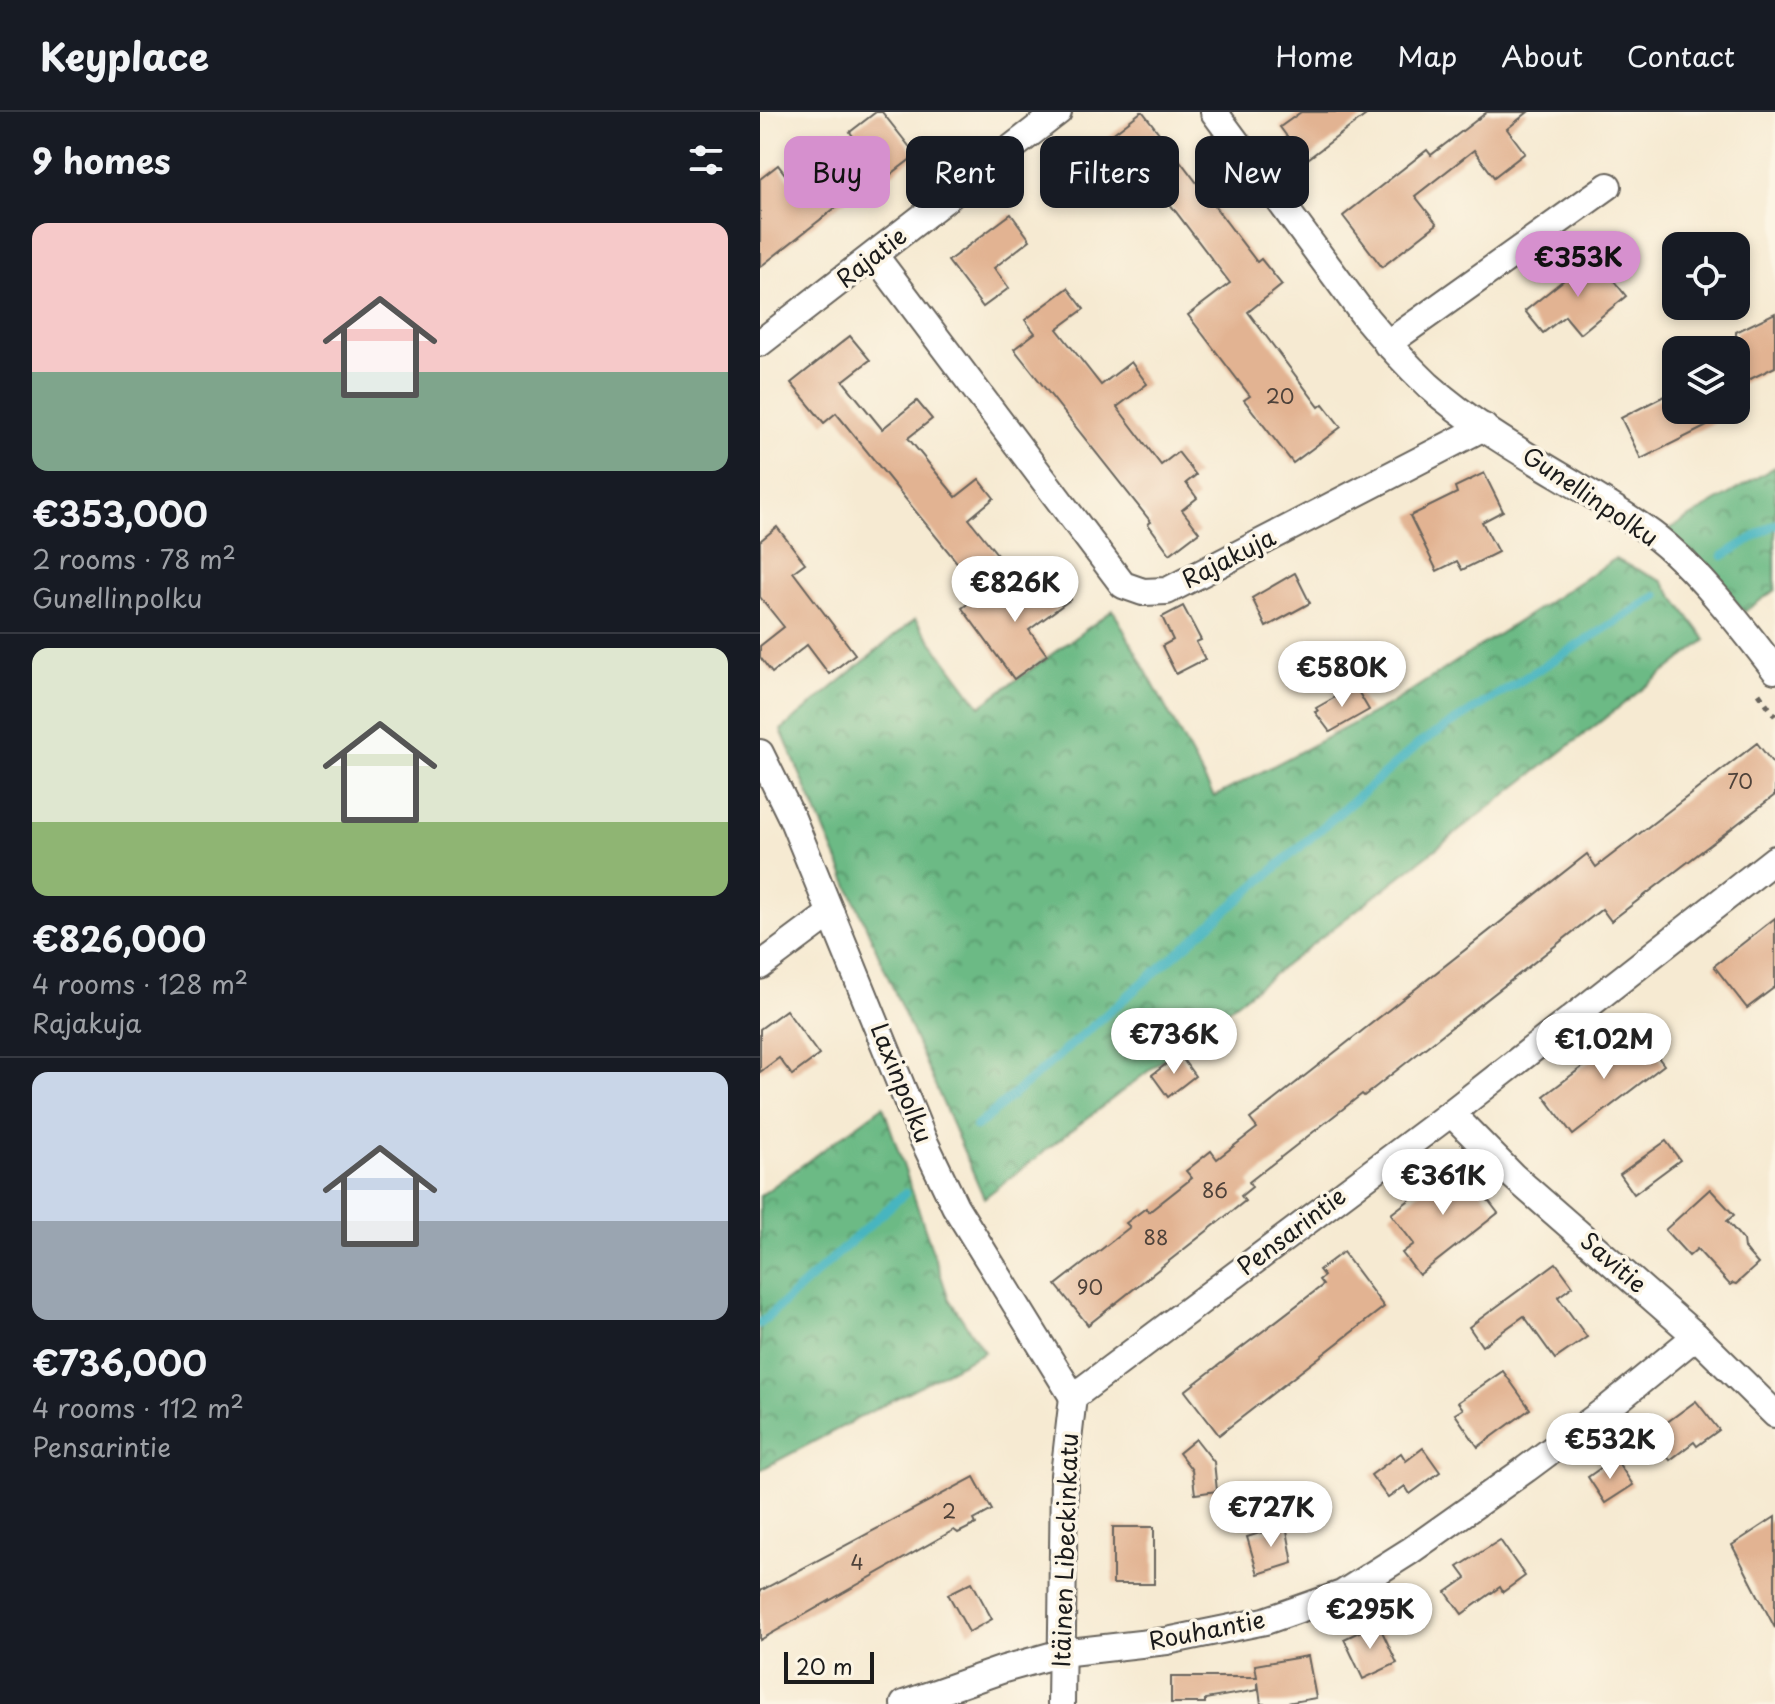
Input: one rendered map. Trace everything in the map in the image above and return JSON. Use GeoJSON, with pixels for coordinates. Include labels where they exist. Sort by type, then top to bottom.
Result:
{"type":"FeatureCollection","features":[{"type":"Feature","properties":{"kind":"street","name":"Rajatie"},"geometry":{"type":"LineString","coordinates":[[760,343],[1058,112]]}},
{"type":"Feature","properties":{"kind":"street","name":"Gunellinpolku"},"geometry":{"type":"LineString","coordinates":[[1214,112],[1387,344],[1430,386],[1484,427],[1653,535],[1691,571],[1775,670]]}},
{"type":"Feature","properties":{"kind":"street"},"geometry":{"type":"LineString","coordinates":[[1387,344],[1608,186]]}},
{"type":"Feature","properties":{"kind":"street","name":"Rajakuja"},"geometry":{"type":"LineString","coordinates":[[875,256],[1123,585],[1143,592],[1167,591],[1484,427]]}},
{"type":"Feature","properties":{"kind":"street","name":"Laxinpolku"},"geometry":{"type":"LineString","coordinates":[[760,753],[792,818],[922,1137],[955,1206],[1073,1397]]}},
{"type":"Feature","properties":{"kind":"street","name":"Pensarintie"},"geometry":{"type":"LineString","coordinates":[[1073,1397],[1451,1113],[1775,859]]}},
{"type":"Feature","properties":{"kind":"street"},"geometry":{"type":"LineString","coordinates":[[760,966],[831,913]]}},
{"type":"Feature","properties":{"kind":"street","name":"Savitie"},"geometry":{"type":"LineString","coordinates":[[1451,1113],[1513,1176],[1696,1336],[1775,1414]]}},
{"type":"Feature","properties":{"kind":"street","name":"Rouhantie"},"geometry":{"type":"LineString","coordinates":[[904,1704],[1061,1653],[1167,1641],[1265,1621],[1342,1594],[1410,1551],[1526,1469],[1608,1408],[1696,1336]]}},
{"type":"Feature","properties":{"kind":"street","name":"Itäinen Libeckinkatu"},"geometry":{"type":"LineString","coordinates":[[1061,1704],[1064,1475],[1073,1397]]}},
{"type":"Feature","properties":{"kind":"path"},"geometry":{"type":"LineString","coordinates":[[1758,691],[1775,716]]}},
{"type":"Feature","properties":{"kind":"green space"},"geometry":{"type":"Polygon","coordinates":[[[1775,467],[1775,590],[1744,612],[1727,590],[1668,530],[1775,467]]]}},
{"type":"Feature","properties":{"kind":"green space"},"geometry":{"type":"Polygon","coordinates":[[[1615,559],[1662,581],[1706,640],[984,1198],[781,730],[915,619],[980,706],[1113,610],[1214,797],[1389,705],[1615,559]]]}},
{"type":"Feature","properties":{"kind":"green space"},"geometry":{"type":"Polygon","coordinates":[[[883,1106],[949,1299],[984,1352],[760,1470],[760,1196],[883,1106]]]}},
{"type":"Feature","properties":{"kind":"building"},"geometry":{"type":"Polygon","coordinates":[[[876,112],[882,112],[906,142],[906,163],[890,175],[890,136],[853,136],[850,132],[876,112]]]}},
{"type":"Feature","properties":{"kind":"building"},"geometry":{"type":"Polygon","coordinates":[[[1143,112],[1161,136],[1110,136],[1143,112]]]}},
{"type":"Feature","properties":{"kind":"building"},"geometry":{"type":"Polygon","coordinates":[[[1301,112],[1370,112],[1309,158],[1309,136],[1287,136],[1280,127],[1301,112]]]}},
{"type":"Feature","properties":{"kind":"building"},"geometry":{"type":"Polygon","coordinates":[[[1487,112],[1528,112],[1507,129],[1525,153],[1494,177],[1474,150],[1415,196],[1437,224],[1382,267],[1343,216],[1427,150],[1431,155],[1487,112]]]}},
{"type":"Feature","properties":{"kind":"building"},"geometry":{"type":"Polygon","coordinates":[[[1179,159],[1195,180],[1195,208],[1216,208],[1257,262],[1261,259],[1282,285],[1248,312],[1319,407],[1323,404],[1341,427],[1293,463],[1244,400],[1250,396],[1188,315],[1230,283],[1173,208],[1179,208],[1179,159]]]}},
{"type":"Feature","properties":{"kind":"building"},"geometry":{"type":"Polygon","coordinates":[[[778,165],[784,173],[784,208],[835,208],[760,267],[760,179],[778,165]]]}},
{"type":"Feature","properties":{"kind":"building"},"geometry":{"type":"Polygon","coordinates":[[[1011,214],[1030,240],[994,268],[1009,288],[983,307],[948,261],[1011,214]]]}},
{"type":"Feature","properties":{"kind":"building"},"geometry":{"type":"Polygon","coordinates":[[[1594,256],[1626,296],[1580,334],[1565,316],[1543,333],[1525,311],[1594,256]]]}},
{"type":"Feature","properties":{"kind":"building"},"geometry":{"type":"Polygon","coordinates":[[[1068,288],[1084,309],[1057,329],[1101,385],[1131,362],[1147,384],[1117,407],[1161,465],[1178,452],[1196,475],[1186,483],[1197,498],[1182,510],[1199,532],[1170,554],[1148,524],[1151,522],[1014,349],[1035,333],[1025,320],[1068,288]]]}},
{"type":"Feature","properties":{"kind":"building"},"geometry":{"type":"Polygon","coordinates":[[[1775,313],[1775,367],[1750,379],[1750,336],[1736,336],[1736,332],[1775,313]]]}},
{"type":"Feature","properties":{"kind":"building"},"geometry":{"type":"Polygon","coordinates":[[[850,336],[870,360],[843,381],[882,429],[917,401],[932,419],[908,438],[956,497],[979,479],[994,498],[969,519],[997,554],[968,576],[836,413],[824,423],[791,383],[850,336]]]}},
{"type":"Feature","properties":{"kind":"building"},"geometry":{"type":"Polygon","coordinates":[[[1662,397],[1662,424],[1711,424],[1641,459],[1621,418],[1662,397]]]}},
{"type":"Feature","properties":{"kind":"building"},"geometry":{"type":"Polygon","coordinates":[[[1484,473],[1503,511],[1482,522],[1498,552],[1462,570],[1457,561],[1437,571],[1410,516],[1457,493],[1455,487],[1484,473]]]}},
{"type":"Feature","properties":{"kind":"building"},"geometry":{"type":"Polygon","coordinates":[[[777,527],[805,563],[793,572],[855,654],[829,674],[807,645],[772,673],[760,657],[760,646],[784,627],[760,597],[760,541],[777,527]]]}},
{"type":"Feature","properties":{"kind":"building"},"geometry":{"type":"Polygon","coordinates":[[[1295,573],[1310,603],[1266,627],[1252,598],[1295,573]]]}},
{"type":"Feature","properties":{"kind":"building"},"geometry":{"type":"Polygon","coordinates":[[[1055,578],[1071,599],[1029,630],[1047,655],[1014,679],[962,608],[995,584],[1013,609],[1055,578]]]}},
{"type":"Feature","properties":{"kind":"building"},"geometry":{"type":"Polygon","coordinates":[[[1183,606],[1201,640],[1196,642],[1205,659],[1176,674],[1162,646],[1173,640],[1162,617],[1183,606]]]}},
{"type":"Feature","properties":{"kind":"building"},"geometry":{"type":"Polygon","coordinates":[[[1355,686],[1369,710],[1330,732],[1315,712],[1318,711],[1316,708],[1355,686]]]}},
{"type":"Feature","properties":{"kind":"building"},"geometry":{"type":"Polygon","coordinates":[[[1757,743],[1775,766],[1775,795],[1611,921],[1602,909],[1364,1096],[1362,1094],[1249,1182],[1252,1187],[1241,1196],[1245,1201],[1088,1325],[1056,1285],[1130,1227],[1126,1223],[1146,1208],[1149,1212],[1192,1178],[1186,1171],[1211,1151],[1217,1159],[1257,1128],[1250,1119],[1587,854],[1596,867],[1757,743]]]}},
{"type":"Feature","properties":{"kind":"building"},"geometry":{"type":"Polygon","coordinates":[[[1775,918],[1775,987],[1747,1008],[1714,966],[1775,918]]]}},
{"type":"Feature","properties":{"kind":"building"},"geometry":{"type":"Polygon","coordinates":[[[786,1010],[819,1055],[792,1075],[779,1058],[760,1072],[760,1029],[786,1010]]]}},
{"type":"Feature","properties":{"kind":"building"},"geometry":{"type":"Polygon","coordinates":[[[1635,1027],[1664,1065],[1573,1135],[1544,1096],[1635,1027]]]}},
{"type":"Feature","properties":{"kind":"building"},"geometry":{"type":"Polygon","coordinates":[[[1179,1054],[1195,1076],[1168,1097],[1152,1075],[1179,1054]]]}},
{"type":"Feature","properties":{"kind":"building"},"geometry":{"type":"Polygon","coordinates":[[[1666,1141],[1680,1160],[1634,1194],[1620,1174],[1666,1141]]]}},
{"type":"Feature","properties":{"kind":"building"},"geometry":{"type":"Polygon","coordinates":[[[1459,1162],[1498,1213],[1419,1275],[1402,1253],[1414,1244],[1391,1214],[1459,1162]]]}},
{"type":"Feature","properties":{"kind":"building"},"geometry":{"type":"Polygon","coordinates":[[[1710,1189],[1734,1215],[1727,1221],[1758,1264],[1736,1284],[1730,1285],[1697,1249],[1689,1256],[1665,1230],[1710,1189]]]}},
{"type":"Feature","properties":{"kind":"building"},"geometry":{"type":"Polygon","coordinates":[[[1343,1252],[1384,1307],[1219,1435],[1185,1391],[1323,1285],[1319,1280],[1324,1276],[1319,1270],[1343,1252]]]}},
{"type":"Feature","properties":{"kind":"building"},"geometry":{"type":"Polygon","coordinates":[[[1556,1263],[1573,1286],[1558,1297],[1587,1337],[1555,1359],[1524,1316],[1482,1346],[1469,1327],[1556,1263]]]}},
{"type":"Feature","properties":{"kind":"building"},"geometry":{"type":"Polygon","coordinates":[[[1503,1371],[1530,1409],[1478,1447],[1455,1414],[1463,1409],[1458,1402],[1503,1371]]]}},
{"type":"Feature","properties":{"kind":"building"},"geometry":{"type":"Polygon","coordinates":[[[1696,1401],[1719,1430],[1697,1446],[1694,1442],[1670,1460],[1651,1434],[1696,1401]]]}},
{"type":"Feature","properties":{"kind":"building"},"geometry":{"type":"Polygon","coordinates":[[[1196,1439],[1214,1462],[1217,1491],[1195,1494],[1192,1470],[1179,1453],[1196,1439]]]}},
{"type":"Feature","properties":{"kind":"building"},"geometry":{"type":"Polygon","coordinates":[[[1423,1448],[1440,1472],[1410,1494],[1405,1486],[1388,1498],[1371,1475],[1401,1453],[1406,1461],[1423,1448]]]}},
{"type":"Feature","properties":{"kind":"building"},"geometry":{"type":"Polygon","coordinates":[[[1615,1458],[1633,1485],[1605,1503],[1588,1477],[1615,1458]]]}},
{"type":"Feature","properties":{"kind":"building"},"geometry":{"type":"Polygon","coordinates":[[[974,1477],[992,1510],[974,1520],[976,1524],[958,1533],[954,1530],[760,1640],[760,1591],[974,1477]]]}},
{"type":"Feature","properties":{"kind":"building"},"geometry":{"type":"Polygon","coordinates":[[[1775,1517],[1775,1628],[1732,1545],[1775,1517]]]}},
{"type":"Feature","properties":{"kind":"building"},"geometry":{"type":"Polygon","coordinates":[[[1286,1525],[1293,1563],[1258,1574],[1247,1537],[1286,1525]]]}},
{"type":"Feature","properties":{"kind":"building"},"geometry":{"type":"Polygon","coordinates":[[[1113,1527],[1154,1527],[1154,1584],[1113,1584],[1113,1527]]]}},
{"type":"Feature","properties":{"kind":"building"},"geometry":{"type":"Polygon","coordinates":[[[1500,1540],[1525,1576],[1503,1592],[1500,1587],[1462,1614],[1446,1592],[1466,1578],[1458,1567],[1500,1540]]]}},
{"type":"Feature","properties":{"kind":"building"},"geometry":{"type":"Polygon","coordinates":[[[972,1582],[992,1619],[969,1632],[948,1594],[972,1582]]]}},
{"type":"Feature","properties":{"kind":"building"},"geometry":{"type":"Polygon","coordinates":[[[1378,1623],[1397,1663],[1363,1679],[1344,1639],[1378,1623]]]}},
{"type":"Feature","properties":{"kind":"building"},"geometry":{"type":"Polygon","coordinates":[[[1308,1656],[1316,1698],[1261,1704],[1258,1682],[1258,1690],[1205,1699],[1205,1703],[1171,1703],[1171,1677],[1257,1677],[1255,1665],[1308,1656]]]}},
{"type":"Feature","properties":{"kind":"waterway"},"geometry":{"type":"LineString","coordinates":[[1723,556],[1775,524]]}},
{"type":"Feature","properties":{"kind":"waterway"},"geometry":{"type":"LineString","coordinates":[[976,1127],[1420,743],[1657,596]]}},
{"type":"Feature","properties":{"kind":"waterway"},"geometry":{"type":"LineString","coordinates":[[760,1324],[905,1193]]}}]}
